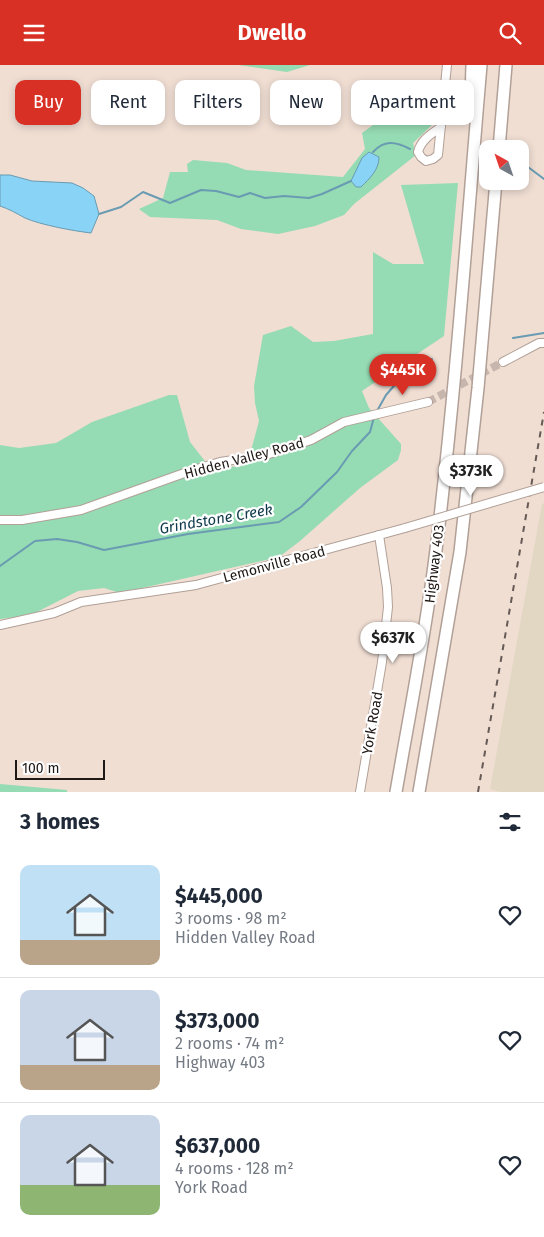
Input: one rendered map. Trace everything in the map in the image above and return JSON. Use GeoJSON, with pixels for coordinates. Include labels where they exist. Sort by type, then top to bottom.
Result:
{"type":"FeatureCollection","features":[{"type":"Feature","properties":{"kind":"highway"},"geometry":{"type":"LineString","coordinates":[[468,217],[472,65]]}},
{"type":"Feature","properties":{"kind":"highway","name":"Highway 403"},"geometry":{"type":"LineString","coordinates":[[396,792],[426,624],[436,551],[481,65]]}},
{"type":"Feature","properties":{"kind":"highway"},"geometry":{"type":"LineString","coordinates":[[500,140],[506,65]]}},
{"type":"Feature","properties":{"kind":"highway"},"geometry":{"type":"LineString","coordinates":[[501,124],[510,65]]}},
{"type":"Feature","properties":{"kind":"highway","name":"Highway 403"},"geometry":{"type":"LineString","coordinates":[[419,792],[460,552],[478,389],[495,190]]}},
{"type":"Feature","properties":{"kind":"street"},"geometry":{"type":"LineString","coordinates":[[440,127],[447,65]]}},
{"type":"Feature","properties":{"kind":"street"},"geometry":{"type":"LineString","coordinates":[[503,362],[539,343],[544,343]]}},
{"type":"Feature","properties":{"kind":"street","name":"Hidden Valley Road"},"geometry":{"type":"LineString","coordinates":[[0,520],[22,520],[81,510],[190,471],[220,462],[266,455],[311,440],[344,421],[428,402]]}},
{"type":"Feature","properties":{"kind":"street","name":"Lemonville Road"},"geometry":{"type":"LineString","coordinates":[[0,625],[54,613],[81,602],[196,585],[405,528],[544,487]]}},
{"type":"Feature","properties":{"kind":"street","name":"York Road"},"geometry":{"type":"LineString","coordinates":[[360,792],[388,615],[388,588],[379,535]]}},
{"type":"Feature","properties":{"kind":"shaded area"},"geometry":{"type":"Polygon","coordinates":[[[544,503],[544,792],[501,792],[490,789],[542,504],[544,503]]]}},
{"type":"Feature","properties":{"kind":"green space"},"geometry":{"type":"Polygon","coordinates":[[[238,65],[310,65],[287,72],[238,65]]]}},
{"type":"Feature","properties":{"kind":"green space"},"geometry":{"type":"Polygon","coordinates":[[[373,125],[432,125],[413,143],[416,155],[354,204],[344,215],[315,226],[278,234],[241,229],[217,220],[150,217],[139,209],[163,198],[170,172],[188,172],[187,164],[193,160],[227,163],[246,170],[343,177],[365,149],[362,133],[373,125]]]}},
{"type":"Feature","properties":{"kind":"green space"},"geometry":{"type":"Polygon","coordinates":[[[458,183],[444,336],[362,391],[369,408],[401,444],[398,460],[360,488],[279,557],[120,593],[104,588],[78,591],[31,615],[0,619],[0,445],[19,448],[56,443],[92,422],[169,395],[177,395],[190,442],[208,465],[240,467],[249,458],[259,421],[254,386],[263,335],[291,326],[313,342],[334,341],[373,334],[373,252],[393,264],[424,264],[401,185],[458,183]]]}},
{"type":"Feature","properties":{"kind":"green space"},"geometry":{"type":"Polygon","coordinates":[[[0,784],[67,790],[67,792],[0,792],[0,784]]]}},
{"type":"Feature","properties":{"kind":"water"},"geometry":{"type":"Polygon","coordinates":[[[369,152],[379,157],[379,162],[373,174],[361,187],[356,187],[351,181],[362,158],[369,152]]]}},
{"type":"Feature","properties":{"kind":"water"},"geometry":{"type":"Polygon","coordinates":[[[0,175],[10,175],[32,181],[72,183],[83,188],[94,196],[99,214],[91,233],[40,223],[0,206],[0,175]]]}},
{"type":"Feature","properties":{"kind":"waterway"},"geometry":{"type":"LineString","coordinates":[[373,152],[381,145],[390,143],[399,144],[410,149]]}},
{"type":"Feature","properties":{"kind":"waterway"},"geometry":{"type":"LineString","coordinates":[[529,168],[544,179]]}},
{"type":"Feature","properties":{"kind":"waterway"},"geometry":{"type":"LineString","coordinates":[[99,214],[121,207],[143,192],[170,203],[201,190],[216,191],[239,197],[250,193],[265,198],[284,196],[309,198],[351,181]]}},
{"type":"Feature","properties":{"kind":"waterway","name":"Grindstone Creek"},"geometry":{"type":"LineString","coordinates":[[513,338],[544,333]]}},
{"type":"Feature","properties":{"kind":"waterway","name":"Grindstone Creek"},"geometry":{"type":"LineString","coordinates":[[377,411],[386,395],[408,370],[432,359]]}},
{"type":"Feature","properties":{"kind":"waterway","name":"Grindstone Creek"},"geometry":{"type":"LineString","coordinates":[[0,566],[35,541],[57,539],[77,542],[104,550],[188,534],[279,522],[301,507],[337,472],[352,451],[370,432],[374,417]]}},
{"type":"Feature","properties":{"kind":"tunnel"},"geometry":{"type":"LineString","coordinates":[[428,402],[503,362]]}},
{"type":"Feature","properties":{"kind":"railway"},"geometry":{"type":"LineString","coordinates":[[478,792],[544,412]]}}]}
